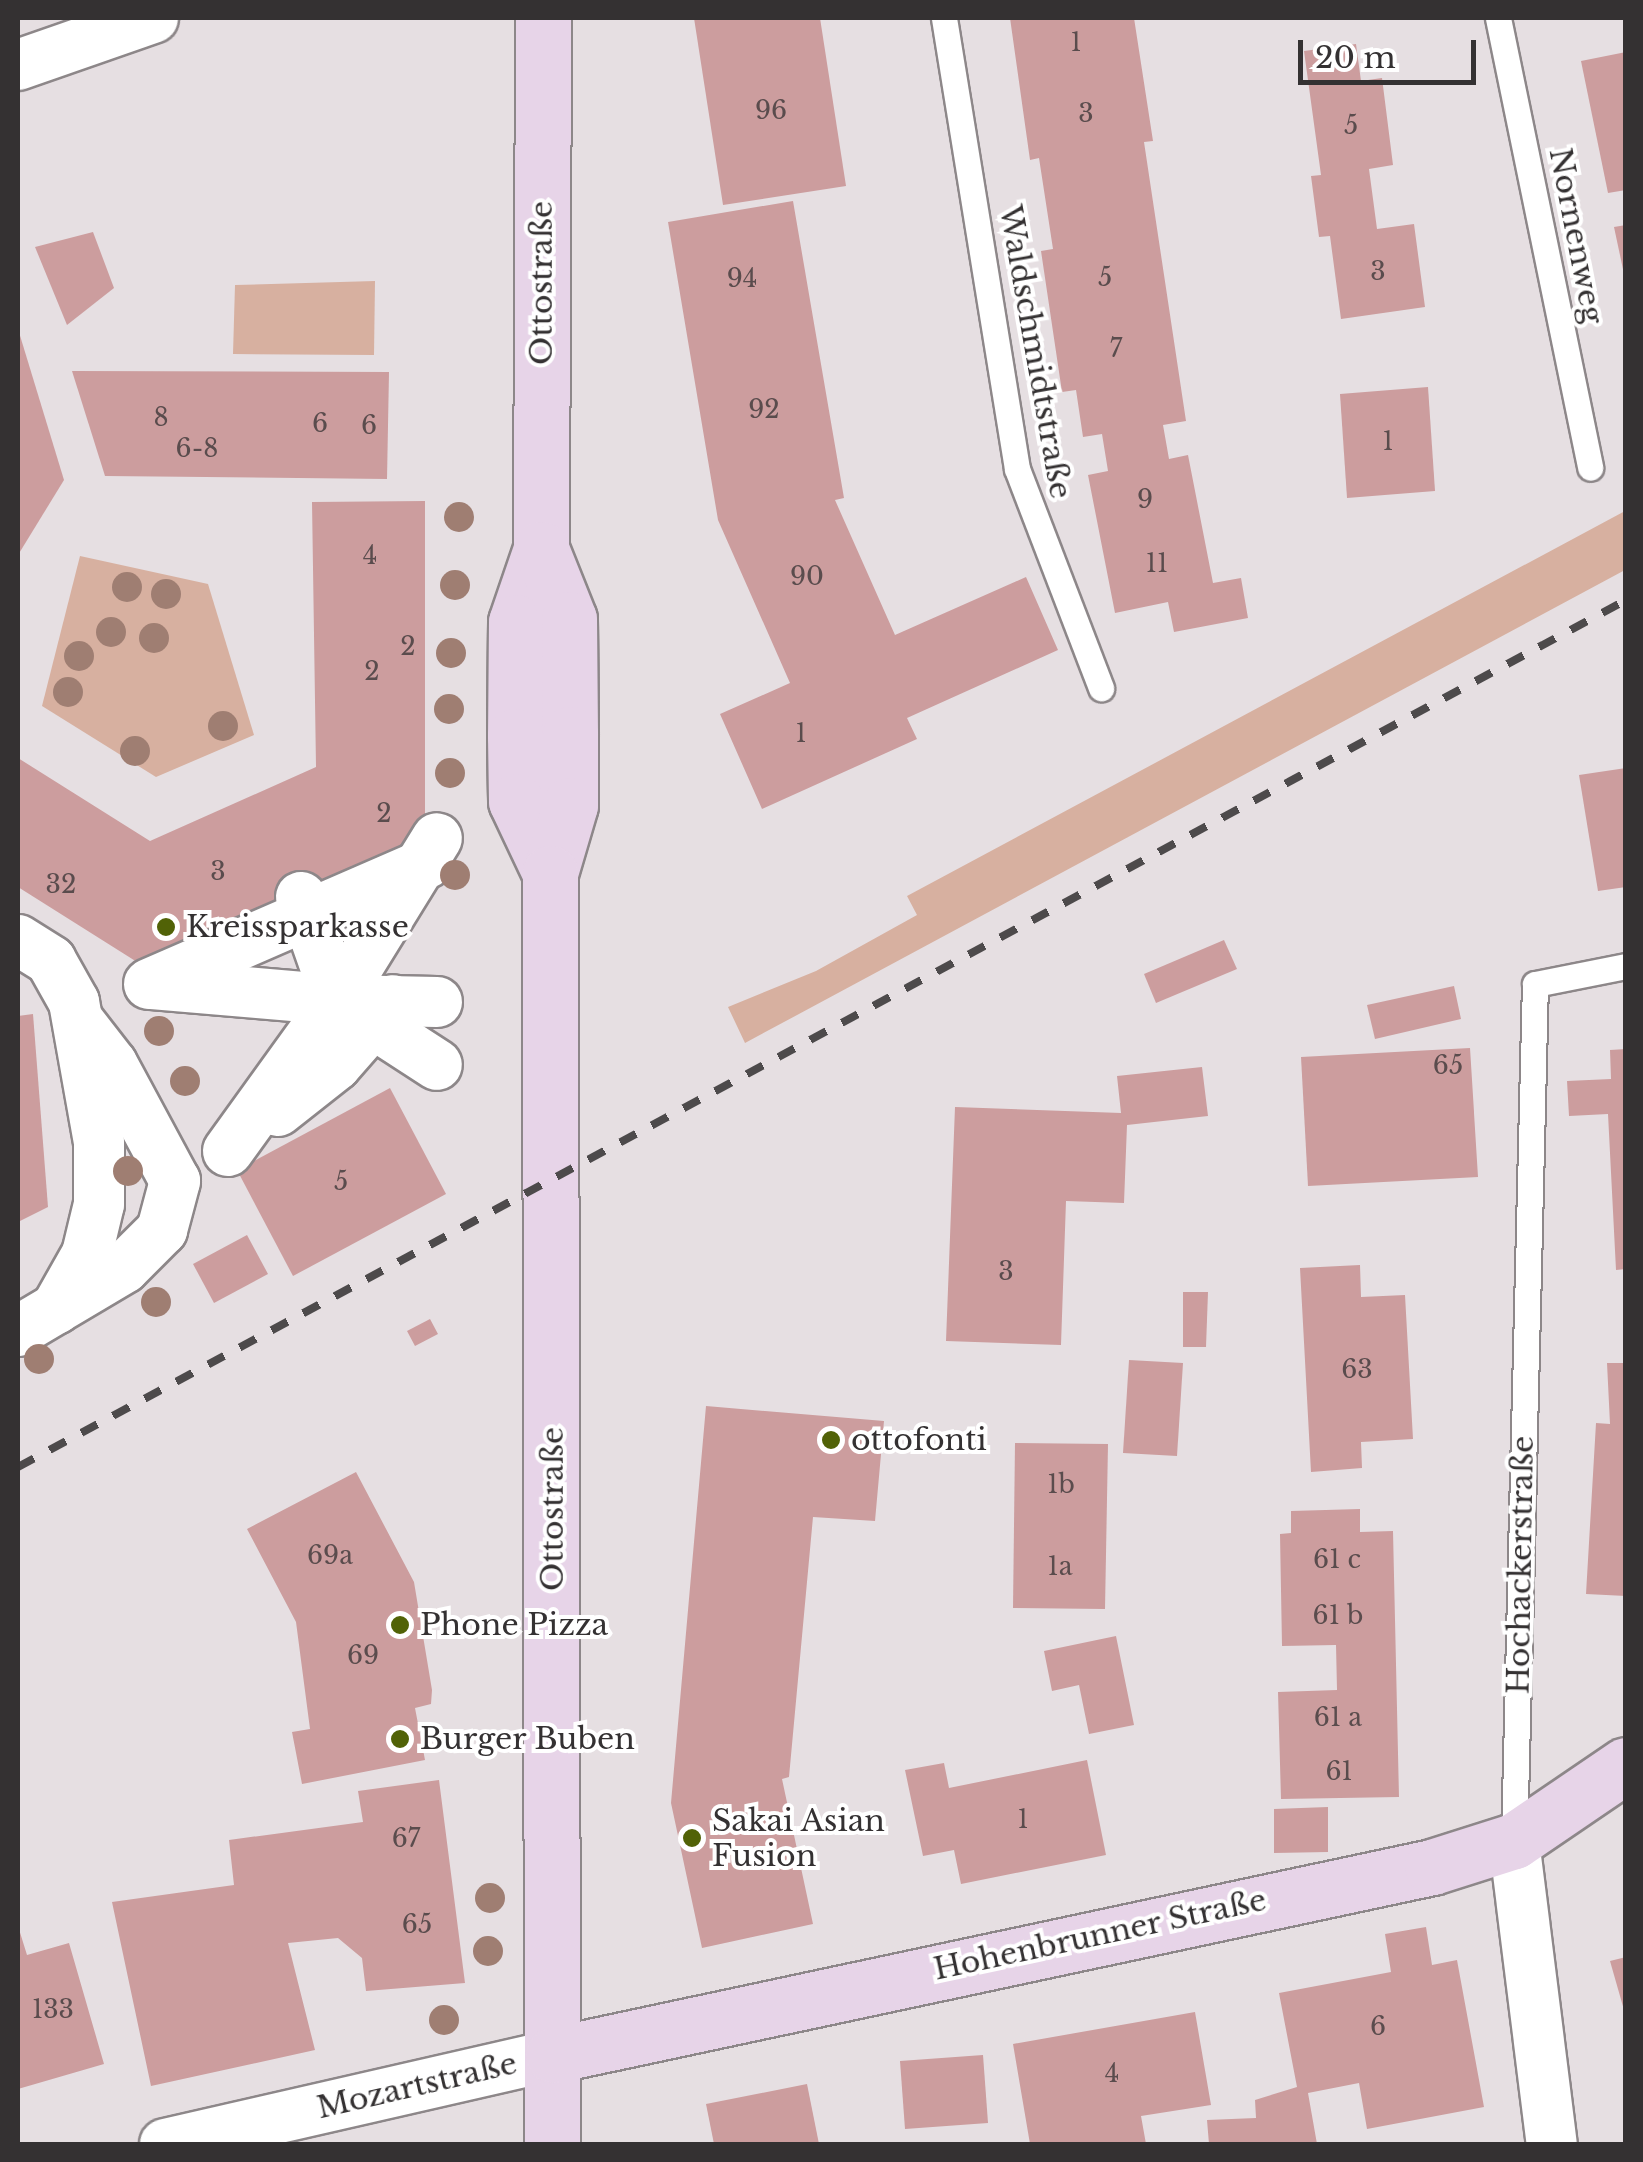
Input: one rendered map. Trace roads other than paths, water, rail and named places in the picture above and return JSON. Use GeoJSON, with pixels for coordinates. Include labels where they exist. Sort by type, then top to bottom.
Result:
{"type":"FeatureCollection","features":[{"type":"Feature","properties":{"kind":"street"},"geometry":{"type":"LineString","coordinates":[[18,65],[152,18]]}},
{"type":"Feature","properties":{"kind":"street","name":"Ottostraße"},"geometry":{"type":"LineString","coordinates":[[543,18],[541,548],[570,618],[570,804],[550,873],[552,2144]]}},
{"type":"Feature","properties":{"kind":"street"},"geometry":{"type":"LineString","coordinates":[[362,1034],[412,917],[432,855],[304,905],[149,984],[362,1034],[437,1065]]}},
{"type":"Feature","properties":{"kind":"street"},"geometry":{"type":"LineString","coordinates":[[304,905],[362,1034]]}},
{"type":"Feature","properties":{"kind":"street"},"geometry":{"type":"LineString","coordinates":[[18,940],[52,961],[81,1024],[112,1064],[175,1181],[162,1230],[124,1268],[36,1321]]}},
{"type":"Feature","properties":{"kind":"street"},"geometry":{"type":"LineString","coordinates":[[36,1321],[86,1254],[99,1204],[99,1143],[81,1024]]}},
{"type":"Feature","properties":{"kind":"street","name":"Hohenbrunner Straße"},"geometry":{"type":"LineString","coordinates":[[553,2055],[1432,1867],[1514,1842],[1626,1765]]}},
{"type":"Feature","properties":{"kind":"street","name":"Hochackerstraße"},"geometry":{"type":"LineString","coordinates":[[1514,1842],[1552,2144]]}},
{"type":"Feature","properties":{"kind":"street","name":"Mozartstraße"},"geometry":{"type":"LineString","coordinates":[[165,2144],[553,2055]]}},
{"type":"Feature","properties":{"kind":"lane","name":"Waldschmidtstraße"},"geometry":{"type":"LineString","coordinates":[[944,18],[1017,469],[1101,688]]}},
{"type":"Feature","properties":{"kind":"lane","name":"Nornenweg"},"geometry":{"type":"LineString","coordinates":[[1498,18],[1590,468]]}},
{"type":"Feature","properties":{"kind":"lane","name":"Hochackerstraße"},"geometry":{"type":"LineString","coordinates":[[1514,1842],[1535,984],[1626,966]]}},
{"type":"Feature","properties":{"kind":"railway"},"geometry":{"type":"LineString","coordinates":[[18,1467],[1626,600]]}},
{"type":"Feature","properties":{"kind":"place","name":"Kreissparkasse"},"geometry":{"type":"Point","coordinates":[166,927]}},
{"type":"Feature","properties":{"kind":"place","name":"ottofonti"},"geometry":{"type":"Point","coordinates":[831,1440]}},
{"type":"Feature","properties":{"kind":"place","name":"Phone Pizza"},"geometry":{"type":"Point","coordinates":[400,1625]}},
{"type":"Feature","properties":{"kind":"place","name":"Burger Buben"},"geometry":{"type":"Point","coordinates":[400,1739]}},
{"type":"Feature","properties":{"kind":"place","name":"Sakai Asian Fusion"},"geometry":{"type":"Point","coordinates":[692,1838]}}]}
